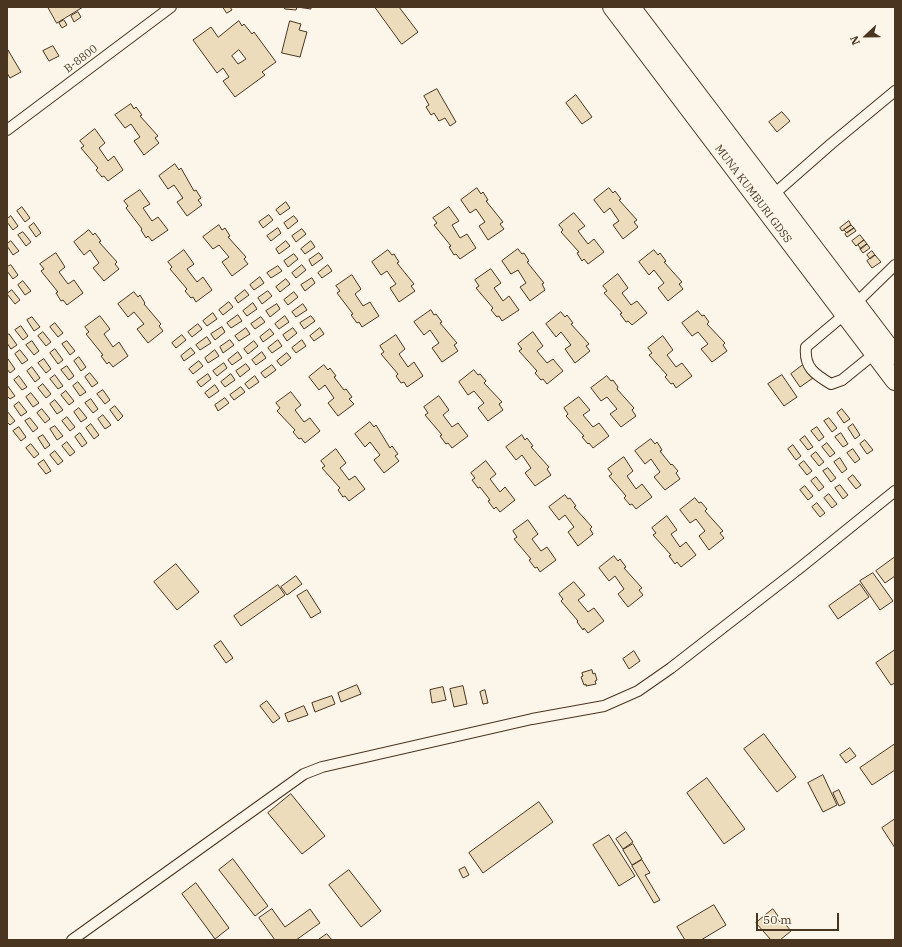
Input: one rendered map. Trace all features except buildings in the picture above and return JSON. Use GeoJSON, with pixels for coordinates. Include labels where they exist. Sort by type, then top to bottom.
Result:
{"type":"FeatureCollection","features":[{"type":"Feature","properties":{"kind":"highway","name":"MUNA KUMBURI GDSS"},"geometry":{"type":"LineString","coordinates":[[612,7],[850,309],[895,355]]}},
{"type":"Feature","properties":{"kind":"highway","name":"MUNA KUMBURI GDSS"},"geometry":{"type":"LineString","coordinates":[[631,7],[774,194],[850,309],[874,354],[895,381]]}},
{"type":"Feature","properties":{"kind":"street","name":"B-8800"},"geometry":{"type":"LineString","coordinates":[[7,130],[171,7]]}},
{"type":"Feature","properties":{"kind":"street"},"geometry":{"type":"LineString","coordinates":[[774,194],[895,91]]}},
{"type":"Feature","properties":{"kind":"street"},"geometry":{"type":"LineString","coordinates":[[874,354],[842,380],[831,384],[815,374],[805,358],[806,347],[850,309],[895,265]]}},
{"type":"Feature","properties":{"kind":"street"},"geometry":{"type":"LineString","coordinates":[[72,940],[304,774],[322,767],[532,719],[604,706],[638,691],[671,668],[770,591],[895,491]]}}]}
